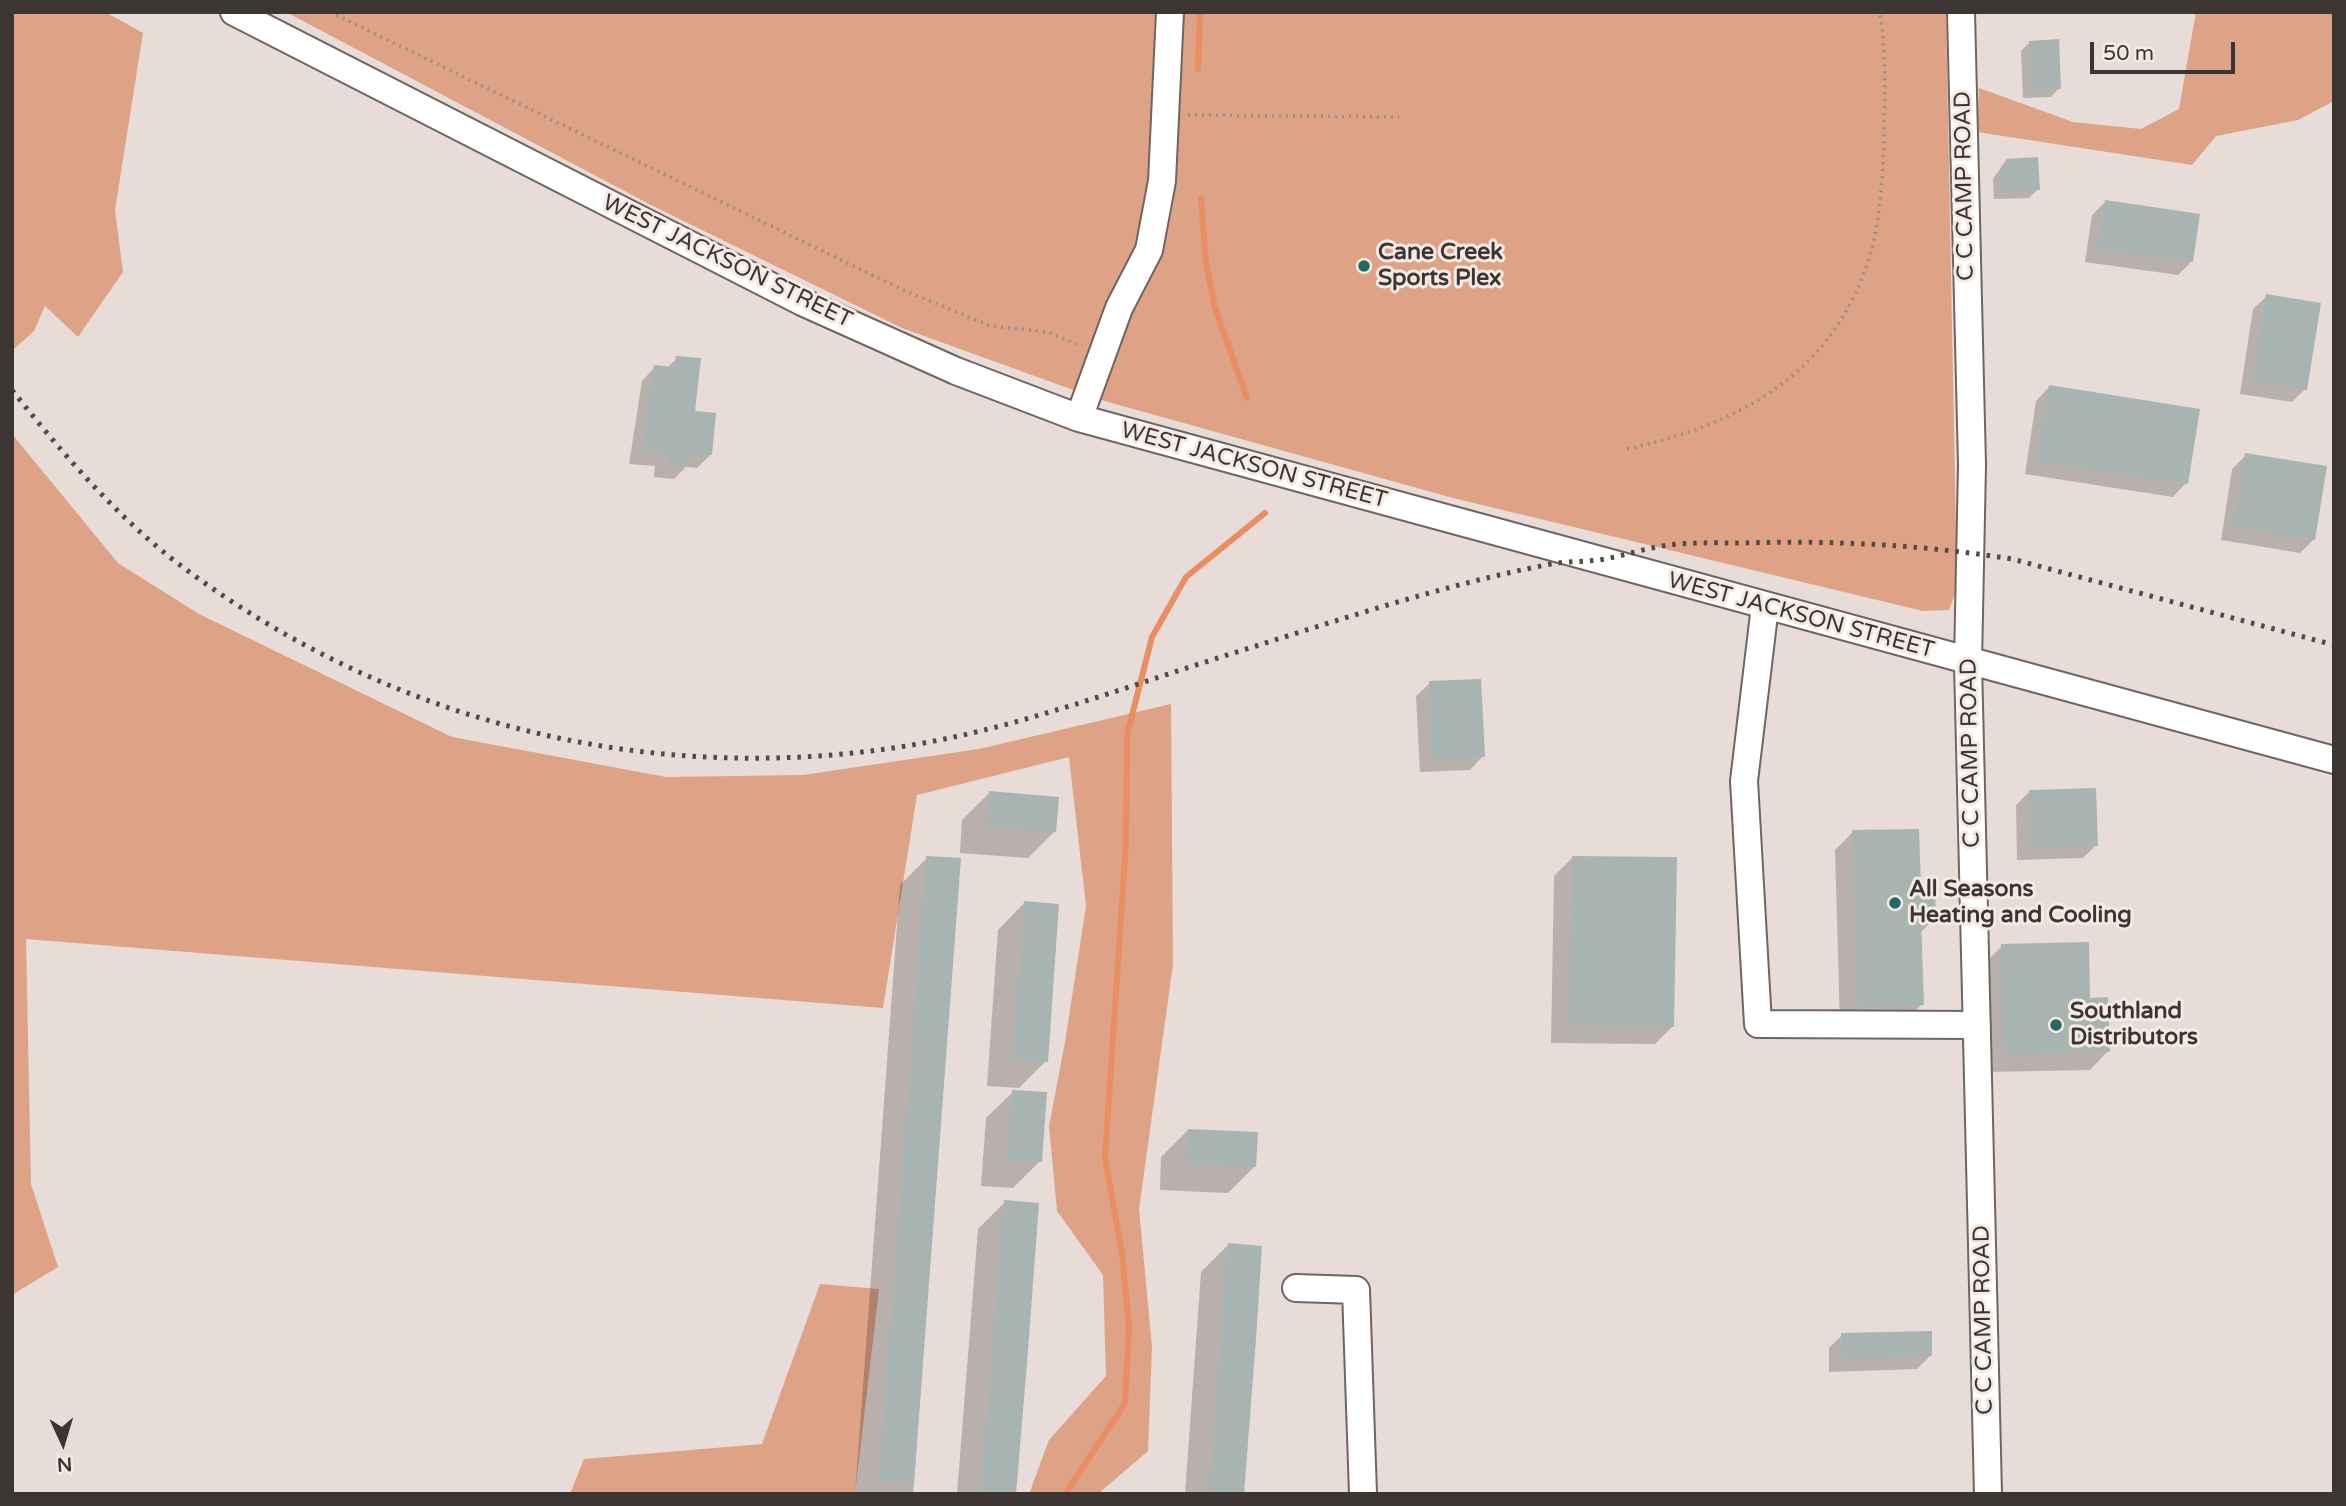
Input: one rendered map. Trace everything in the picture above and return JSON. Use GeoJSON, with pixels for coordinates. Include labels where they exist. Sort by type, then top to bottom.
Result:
{"type":"FeatureCollection","features":[{"type":"Feature","properties":{"kind":"street","name":"WEST JACKSON STREET"},"geometry":{"type":"LineString","coordinates":[[234,12],[802,302],[956,371],[1079,418],[1968,663],[2334,760]]}},
{"type":"Feature","properties":{"kind":"street"},"geometry":{"type":"LineString","coordinates":[[1079,418],[1119,308],[1149,250],[1161,181],[1170,12]]}},
{"type":"Feature","properties":{"kind":"street","name":"C C CAMP ROAD"},"geometry":{"type":"LineString","coordinates":[[1961,12],[1972,465],[1968,663],[1988,1494]]}},
{"type":"Feature","properties":{"kind":"street"},"geometry":{"type":"LineString","coordinates":[[1765,606],[1744,781],[1758,1024],[1977,1025]]}},
{"type":"Feature","properties":{"kind":"street"},"geometry":{"type":"LineString","coordinates":[[1296,1288],[1356,1290],[1363,1494]]}},
{"type":"Feature","properties":{"kind":"path"},"geometry":{"type":"LineString","coordinates":[[330,12],[903,290],[991,326],[1048,332],[1092,352]]}},
{"type":"Feature","properties":{"kind":"path"},"geometry":{"type":"LineString","coordinates":[[1627,449],[1698,431],[1755,405],[1803,364],[1840,318],[1864,272],[1878,214],[1885,79],[1880,12]]}},
{"type":"Feature","properties":{"kind":"path"},"geometry":{"type":"LineString","coordinates":[[1185,115],[1399,117]]}},
{"type":"Feature","properties":{"kind":"shaded area"},"geometry":{"type":"Polygon","coordinates":[[[12,12],[105,12],[143,33],[115,210],[123,272],[78,337],[45,306],[34,331],[12,351],[12,12]]]}},
{"type":"Feature","properties":{"kind":"shaded area","name":"Cane Creek Sports Plex"},"geometry":{"type":"Polygon","coordinates":[[[286,12],[1946,12],[1957,588],[1949,610],[1923,611],[1453,498],[1101,400],[902,328],[651,205],[286,12]]]}},
{"type":"Feature","properties":{"kind":"shaded area"},"geometry":{"type":"Polygon","coordinates":[[[2196,12],[2334,12],[2334,101],[2298,120],[2216,136],[2192,165],[1977,132],[1979,88],[2073,122],[2141,129],[2179,109],[2196,12]]]}},
{"type":"Feature","properties":{"kind":"shaded area"},"geometry":{"type":"Polygon","coordinates":[[[12,434],[118,563],[199,614],[452,737],[666,777],[803,775],[979,749],[1171,704],[1173,964],[1139,1209],[1152,1347],[1148,1451],[1098,1494],[1029,1494],[1049,1440],[1106,1376],[1103,1275],[1057,1211],[1049,1126],[1086,906],[1069,757],[917,795],[883,1008],[26,939],[31,1184],[58,1267],[12,1295],[12,434]]]}},
{"type":"Feature","properties":{"kind":"shaded area"},"geometry":{"type":"Polygon","coordinates":[[[820,1284],[879,1289],[855,1494],[570,1494],[584,1459],[762,1444],[820,1284]]]}},
{"type":"Feature","properties":{"kind":"building"},"geometry":{"type":"Polygon","coordinates":[[[2059,39],[2061,89],[2031,90],[2029,41],[2059,39]]]}},
{"type":"Feature","properties":{"kind":"building"},"geometry":{"type":"Polygon","coordinates":[[[2038,157],[2040,190],[2002,191],[2001,168],[2006,168],[2006,159],[2038,157]]]}},
{"type":"Feature","properties":{"kind":"building"},"geometry":{"type":"Polygon","coordinates":[[[2105,200],[2200,214],[2193,262],[2097,249],[2105,200]]]}},
{"type":"Feature","properties":{"kind":"building"},"geometry":{"type":"Polygon","coordinates":[[[2266,294],[2321,303],[2307,390],[2252,381],[2266,294]]]}},
{"type":"Feature","properties":{"kind":"building"},"geometry":{"type":"Polygon","coordinates":[[[676,356],[701,358],[695,411],[716,413],[712,455],[690,453],[689,466],[667,464],[668,453],[642,451],[654,365],[675,367],[676,356]]]}},
{"type":"Feature","properties":{"kind":"building"},"geometry":{"type":"Polygon","coordinates":[[[2049,385],[2200,409],[2188,484],[2037,461],[2049,385]]]}},
{"type":"Feature","properties":{"kind":"building"},"geometry":{"type":"Polygon","coordinates":[[[2245,453],[2327,466],[2315,540],[2233,527],[2245,453]]]}},
{"type":"Feature","properties":{"kind":"building"},"geometry":{"type":"Polygon","coordinates":[[[1481,679],[1485,757],[1432,759],[1429,681],[1481,679]]]}},
{"type":"Feature","properties":{"kind":"building"},"geometry":{"type":"Polygon","coordinates":[[[2096,788],[2098,846],[2030,847],[2029,790],[2096,788]]]}},
{"type":"Feature","properties":{"kind":"building"},"geometry":{"type":"Polygon","coordinates":[[[989,791],[1059,797],[1056,832],[986,826],[989,791]]]}},
{"type":"Feature","properties":{"kind":"building","name":"All Seasons Heating and Cooling"},"geometry":{"type":"Polygon","coordinates":[[[1919,829],[1921,886],[1935,886],[1936,919],[1921,920],[1924,1005],[1858,1007],[1852,830],[1919,829]]]}},
{"type":"Feature","properties":{"kind":"building"},"geometry":{"type":"Polygon","coordinates":[[[926,856],[961,858],[914,1483],[879,1480],[926,856]]]}},
{"type":"Feature","properties":{"kind":"building"},"geometry":{"type":"Polygon","coordinates":[[[1572,856],[1677,857],[1674,1027],[1569,1025],[1572,856]]]}},
{"type":"Feature","properties":{"kind":"building"},"geometry":{"type":"Polygon","coordinates":[[[1024,901],[1059,904],[1048,1062],[1013,1059],[1024,901]]]}},
{"type":"Feature","properties":{"kind":"building","name":"Southland Distributors"},"geometry":{"type":"Polygon","coordinates":[[[2089,942],[2090,998],[2108,997],[2110,1052],[2003,1054],[2001,944],[2089,942]]]}},
{"type":"Feature","properties":{"kind":"building"},"geometry":{"type":"Polygon","coordinates":[[[1012,1090],[1047,1092],[1042,1162],[1007,1160],[1012,1090]]]}},
{"type":"Feature","properties":{"kind":"building"},"geometry":{"type":"Polygon","coordinates":[[[1188,1129],[1258,1132],[1256,1167],[1186,1163],[1188,1129]]]}},
{"type":"Feature","properties":{"kind":"building"},"geometry":{"type":"Polygon","coordinates":[[[1004,1200],[1039,1203],[1027,1364],[1016,1494],[981,1494],[1004,1200]]]}},
{"type":"Feature","properties":{"kind":"building"},"geometry":{"type":"Polygon","coordinates":[[[1228,1243],[1262,1246],[1256,1339],[1244,1494],[1209,1494],[1228,1243]]]}},
{"type":"Feature","properties":{"kind":"building"},"geometry":{"type":"Polygon","coordinates":[[[1932,1331],[1932,1356],[1842,1359],[1841,1333],[1932,1331]]]}},
{"type":"Feature","properties":{"kind":"waterway"},"geometry":{"type":"LineString","coordinates":[[1198,69],[1200,12]]}},
{"type":"Feature","properties":{"kind":"waterway"},"geometry":{"type":"LineString","coordinates":[[1201,199],[1206,263],[1215,308],[1247,398]]}},
{"type":"Feature","properties":{"kind":"waterway"},"geometry":{"type":"LineString","coordinates":[[1065,1494],[1125,1403],[1129,1327],[1122,1253],[1105,1158],[1126,842],[1127,735],[1152,637],[1186,577],[1265,513]]}},
{"type":"Feature","properties":{"kind":"railway"},"geometry":{"type":"LineString","coordinates":[[12,390],[71,462],[136,529],[184,568],[266,623],[351,668],[441,705],[533,732],[627,750],[723,758],[820,756],[959,736],[1080,703],[1433,592],[1551,564],[1605,559],[1660,546],[1687,543],[1811,542],[1878,545],[2012,559],[2334,645]]}},
{"type":"Feature","properties":{"kind":"place","name":"Cane Creek Sports Plex"},"geometry":{"type":"Point","coordinates":[1364,266]}},
{"type":"Feature","properties":{"kind":"place","name":"All Seasons Heating and Cooling"},"geometry":{"type":"Point","coordinates":[1895,903]}},
{"type":"Feature","properties":{"kind":"place","name":"Southland Distributors"},"geometry":{"type":"Point","coordinates":[2056,1025]}}]}
